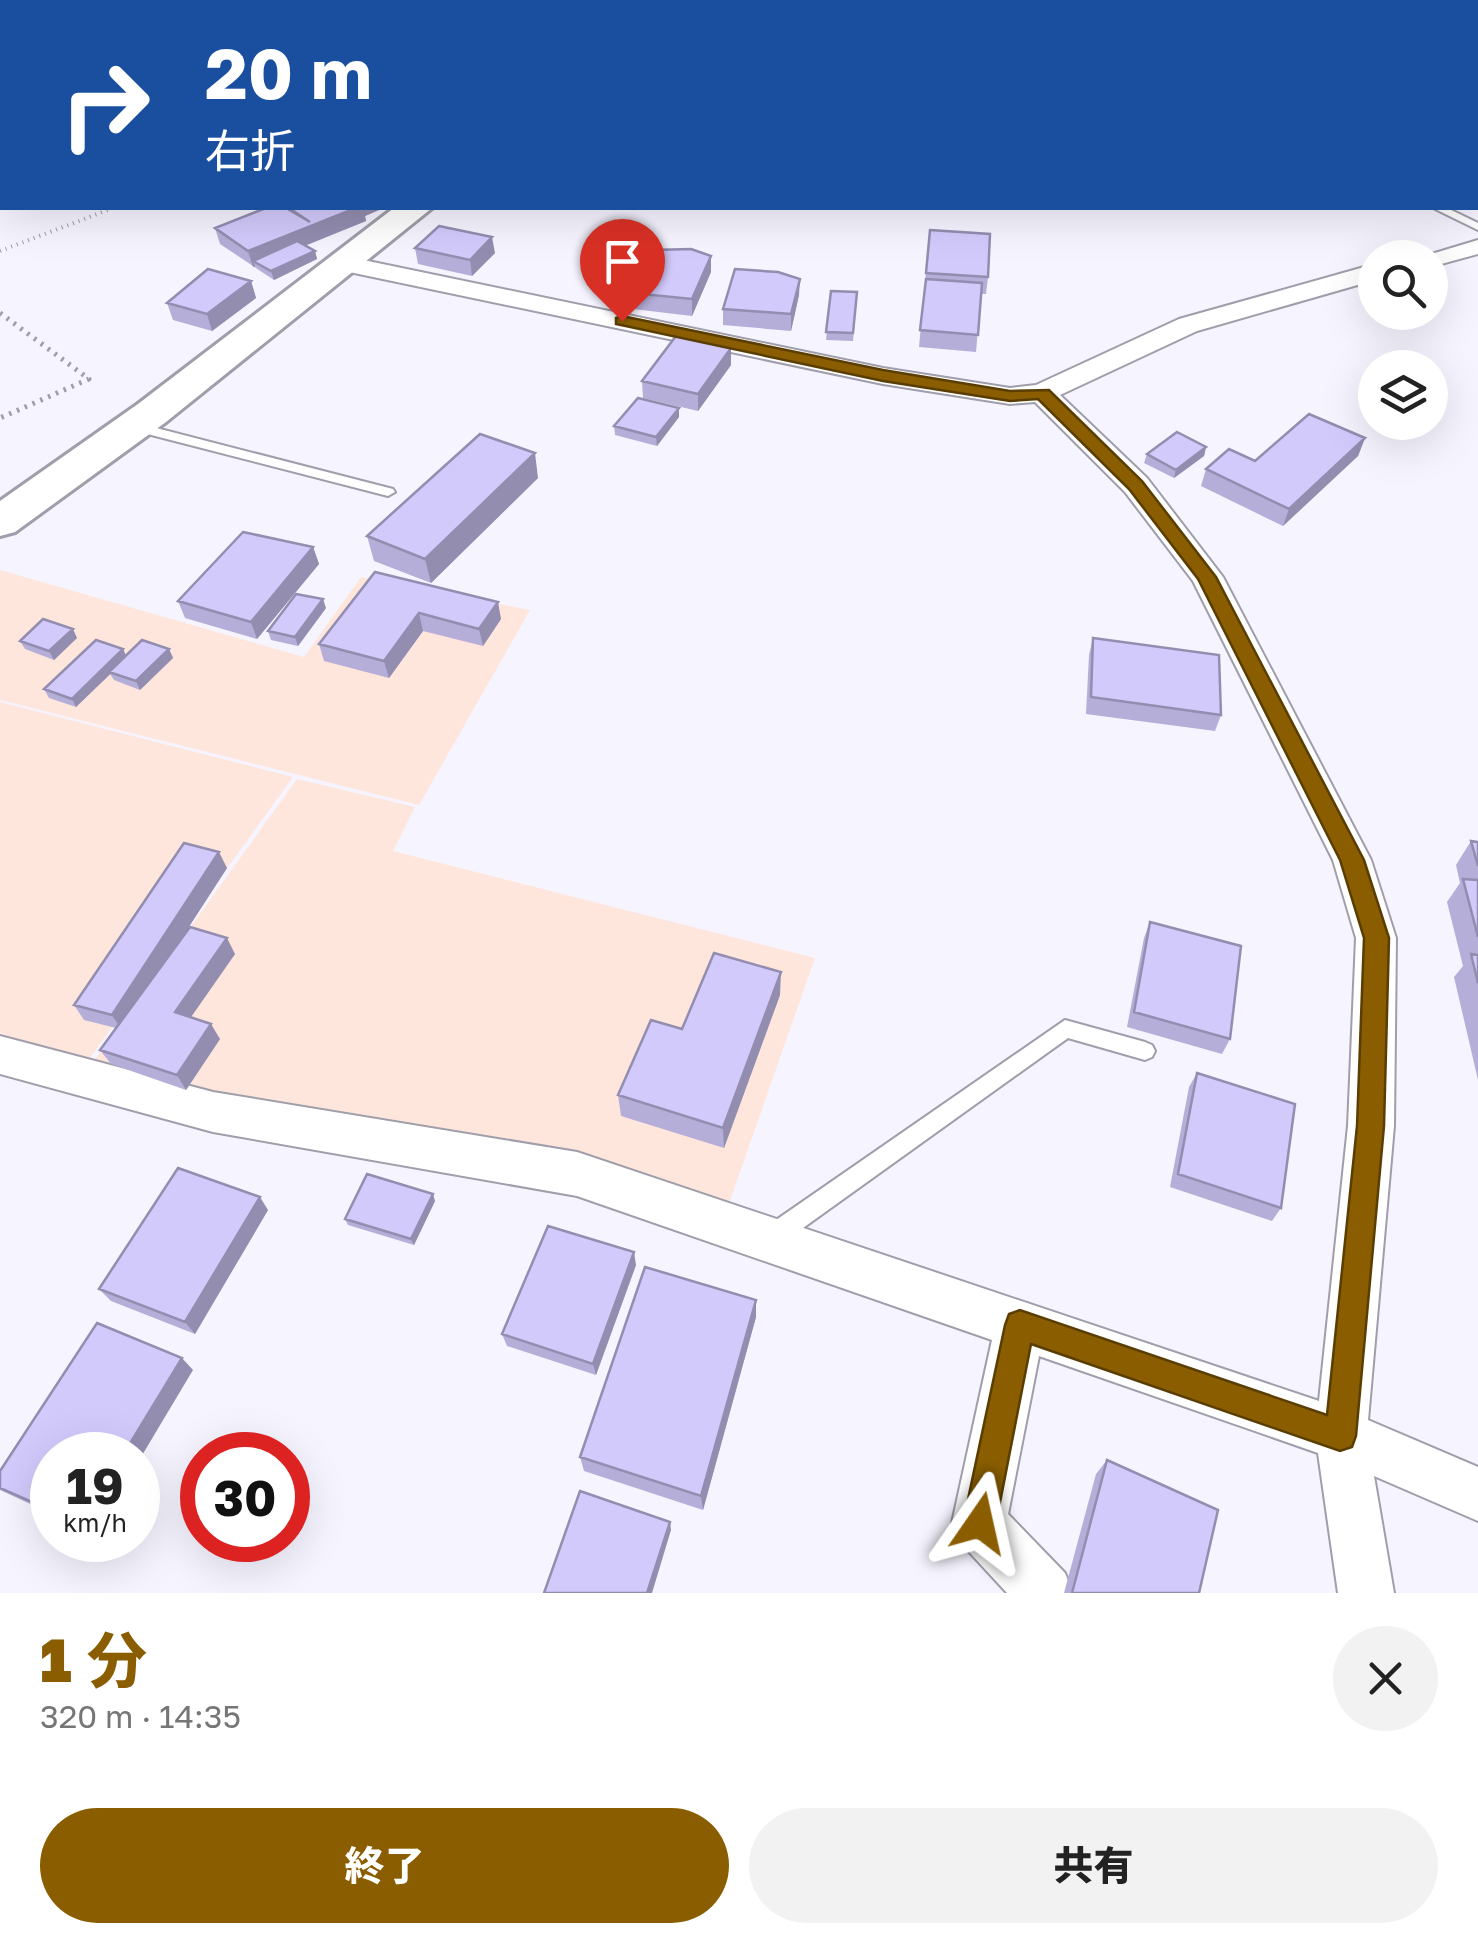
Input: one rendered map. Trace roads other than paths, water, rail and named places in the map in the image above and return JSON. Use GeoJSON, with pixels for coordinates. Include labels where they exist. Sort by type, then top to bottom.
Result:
{"type":"FeatureCollection","features":[{"type":"Feature","properties":{"kind":"street"},"geometry":{"type":"LineString","coordinates":[[0,522],[133,426],[412,210]]}},
{"type":"Feature","properties":{"kind":"street"},"geometry":{"type":"LineString","coordinates":[[1448,254],[1478,246]]}},
{"type":"Feature","properties":{"kind":"street"},"geometry":{"type":"LineString","coordinates":[[344,264],[883,376],[1010,396],[1042,393],[1188,325],[1358,277]]}},
{"type":"Feature","properties":{"kind":"street"},"geometry":{"type":"LineString","coordinates":[[1042,393],[1136,485],[1206,577],[1352,860],[1376,938],[1370,1126],[1340,1436],[1366,1593]]}},
{"type":"Feature","properties":{"kind":"street"},"geometry":{"type":"LineString","coordinates":[[0,1055],[213,1112],[577,1174],[1340,1436],[1478,1494]]}},
{"type":"Feature","properties":{"kind":"street"},"geometry":{"type":"LineString","coordinates":[[1020,1325],[980,1523],[1045,1593]]}},
{"type":"Feature","properties":{"kind":"lane"},"geometry":{"type":"LineString","coordinates":[[1443,210],[1478,227]]}},
{"type":"Feature","properties":{"kind":"lane"},"geometry":{"type":"LineString","coordinates":[[133,426],[388,492]]}},
{"type":"Feature","properties":{"kind":"lane"},"geometry":{"type":"LineString","coordinates":[[768,1239],[1065,1029],[1145,1051]]}}]}
